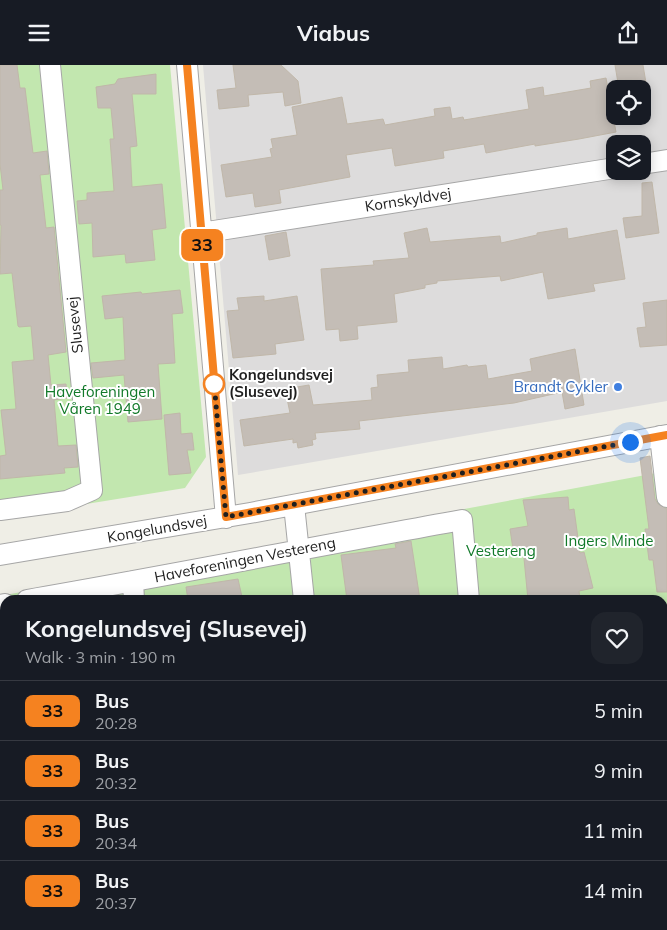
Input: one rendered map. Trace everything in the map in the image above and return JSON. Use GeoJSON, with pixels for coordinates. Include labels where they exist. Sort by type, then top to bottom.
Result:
{"type":"FeatureCollection","features":[{"type":"Feature","properties":{"kind":"street","name":"Slusevej"},"geometry":{"type":"LineString","coordinates":[[0,510],[67,501],[92,490],[50,65]]}},
{"type":"Feature","properties":{"kind":"street"},"geometry":{"type":"LineString","coordinates":[[187,65],[226,517]]}},
{"type":"Feature","properties":{"kind":"street"},"geometry":{"type":"LineString","coordinates":[[651,163],[667,160]]}},
{"type":"Feature","properties":{"kind":"street","name":"Kornskyldvej"},"geometry":{"type":"LineString","coordinates":[[201,233],[606,169]]}},
{"type":"Feature","properties":{"kind":"street"},"geometry":{"type":"LineString","coordinates":[[664,435],[667,497]]}},
{"type":"Feature","properties":{"kind":"street","name":"Kongelundsvej"},"geometry":{"type":"LineString","coordinates":[[0,555],[294,505],[664,435]]}},
{"type":"Feature","properties":{"kind":"street"},"geometry":{"type":"LineString","coordinates":[[294,505],[304,595]]}},
{"type":"Feature","properties":{"kind":"street","name":"Haveforeningen Vestereng"},"geometry":{"type":"LineString","coordinates":[[86,595],[134,591],[299,549],[462,520],[469,595]]}},
{"type":"Feature","properties":{"kind":"shaded area"},"geometry":{"type":"Polygon","coordinates":[[[203,65],[667,65],[667,401],[238,475],[203,65]]]}},
{"type":"Feature","properties":{"kind":"green space","name":"Haveforeningen Våren 1949"},"geometry":{"type":"Polygon","coordinates":[[[0,65],[170,65],[206,457],[185,488],[0,518],[0,65]]]}},
{"type":"Feature","properties":{"kind":"green space","name":"Vestereng"},"geometry":{"type":"Polygon","coordinates":[[[667,471],[667,595],[5,595],[667,471]]]}},
{"type":"Feature","properties":{"kind":"building"},"geometry":{"type":"Polygon","coordinates":[[[0,65],[17,65],[20,88],[25,88],[33,153],[47,151],[49,174],[40,175],[46,228],[54,227],[66,352],[48,355],[51,385],[66,384],[67,398],[54,400],[58,446],[76,445],[78,467],[64,468],[65,473],[0,479],[0,456],[6,455],[1,410],[16,409],[12,362],[34,360],[31,326],[18,326],[12,273],[0,274],[0,190],[3,190],[0,164],[0,65]]]}},
{"type":"Feature","properties":{"kind":"building"},"geometry":{"type":"Polygon","coordinates":[[[233,65],[281,65],[298,81],[301,103],[285,106],[283,92],[248,95],[249,106],[219,109],[217,90],[236,88],[233,65]]]}},
{"type":"Feature","properties":{"kind":"building"},"geometry":{"type":"Polygon","coordinates":[[[615,65],[643,65],[646,80],[618,80],[615,65]]]}},
{"type":"Feature","properties":{"kind":"building"},"geometry":{"type":"Polygon","coordinates":[[[156,74],[156,94],[132,94],[137,146],[130,147],[132,187],[162,184],[166,228],[152,230],[155,260],[126,263],[125,254],[93,257],[92,223],[79,224],[77,201],[87,200],[87,193],[114,191],[110,139],[114,139],[111,108],[98,108],[96,87],[115,84],[118,79],[156,74]]]}},
{"type":"Feature","properties":{"kind":"building"},"geometry":{"type":"Polygon","coordinates":[[[606,78],[606,125],[615,125],[616,132],[486,153],[484,144],[443,151],[444,158],[395,166],[392,148],[346,155],[350,177],[279,190],[281,203],[255,207],[253,193],[226,197],[221,165],[272,157],[270,149],[273,148],[271,139],[297,135],[292,107],[342,97],[347,124],[383,119],[385,125],[435,116],[434,109],[450,107],[452,119],[463,117],[464,120],[529,109],[526,90],[543,87],[544,96],[591,88],[590,81],[606,78]]]}},
{"type":"Feature","properties":{"kind":"building"},"geometry":{"type":"Polygon","coordinates":[[[652,182],[659,233],[626,238],[623,218],[642,216],[642,183],[652,182]]]}},
{"type":"Feature","properties":{"kind":"building"},"geometry":{"type":"Polygon","coordinates":[[[427,228],[430,242],[500,236],[501,243],[537,235],[537,233],[567,228],[568,239],[617,230],[625,279],[593,284],[595,291],[548,299],[543,272],[501,281],[500,276],[437,281],[437,283],[425,285],[425,288],[394,294],[397,322],[357,326],[358,339],[340,341],[339,329],[326,330],[321,269],[374,265],[373,261],[409,258],[404,233],[427,228]]]}},
{"type":"Feature","properties":{"kind":"building"},"geometry":{"type":"Polygon","coordinates":[[[286,232],[290,256],[269,260],[265,236],[286,232]]]}},
{"type":"Feature","properties":{"kind":"building"},"geometry":{"type":"Polygon","coordinates":[[[180,290],[183,313],[172,314],[175,363],[158,364],[162,419],[128,422],[124,375],[93,378],[91,363],[125,360],[123,317],[105,319],[102,296],[180,290]]]}},
{"type":"Feature","properties":{"kind":"building"},"geometry":{"type":"Polygon","coordinates":[[[264,296],[264,301],[297,296],[304,340],[275,344],[276,354],[233,358],[227,311],[239,310],[237,298],[264,296]]]}},
{"type":"Feature","properties":{"kind":"building"},"geometry":{"type":"Polygon","coordinates":[[[667,300],[667,345],[640,347],[637,328],[646,327],[643,303],[667,300]]]}},
{"type":"Feature","properties":{"kind":"building"},"geometry":{"type":"Polygon","coordinates":[[[575,349],[584,405],[565,409],[562,392],[514,403],[359,421],[360,429],[315,433],[316,439],[312,440],[313,445],[298,448],[297,442],[293,443],[293,439],[244,446],[240,420],[290,413],[285,389],[309,385],[313,405],[372,400],[371,388],[378,387],[377,375],[409,372],[408,360],[442,357],[443,369],[467,365],[468,367],[486,365],[488,379],[532,371],[530,359],[575,349]]]}},
{"type":"Feature","properties":{"kind":"building"},"geometry":{"type":"Polygon","coordinates":[[[180,413],[181,434],[192,433],[194,450],[187,450],[191,473],[169,475],[164,415],[180,413]]]}},
{"type":"Feature","properties":{"kind":"building"},"geometry":{"type":"Polygon","coordinates":[[[650,456],[655,499],[658,504],[667,509],[667,592],[657,592],[653,560],[649,560],[645,529],[649,529],[640,458],[650,456]]]}},
{"type":"Feature","properties":{"kind":"building"},"geometry":{"type":"Polygon","coordinates":[[[568,497],[569,510],[574,509],[580,553],[584,552],[593,588],[579,591],[579,595],[528,595],[523,548],[513,549],[510,529],[528,526],[523,500],[568,497]]]}},
{"type":"Feature","properties":{"kind":"building"},"geometry":{"type":"Polygon","coordinates":[[[411,541],[419,595],[346,595],[341,555],[396,548],[395,544],[411,541]]]}},
{"type":"Feature","properties":{"kind":"building"},"geometry":{"type":"Polygon","coordinates":[[[238,579],[242,595],[187,595],[186,587],[238,579]]]}},
{"type":"Feature","properties":{"kind":"bus line","name":"33"},"geometry":{"type":"LineString","coordinates":[[187,65],[226,517],[667,435]]}},
{"type":"Feature","properties":{"kind":"place","name":"Kongelundsvej (Slusevej)"},"geometry":{"type":"Point","coordinates":[214,384]}},
{"type":"Feature","properties":{"kind":"place","name":"Brandt Cykler"},"geometry":{"type":"Point","coordinates":[618,387]}},
{"type":"Feature","properties":{"kind":"route"},"geometry":{"type":"LineString","coordinates":[[214,384],[214,382],[226,517],[630,442]]}},
{"type":"Feature","properties":{"kind":"park label","name":"Ingers Minde"},"geometry":{"type":"Point","coordinates":[609,541]}}]}
